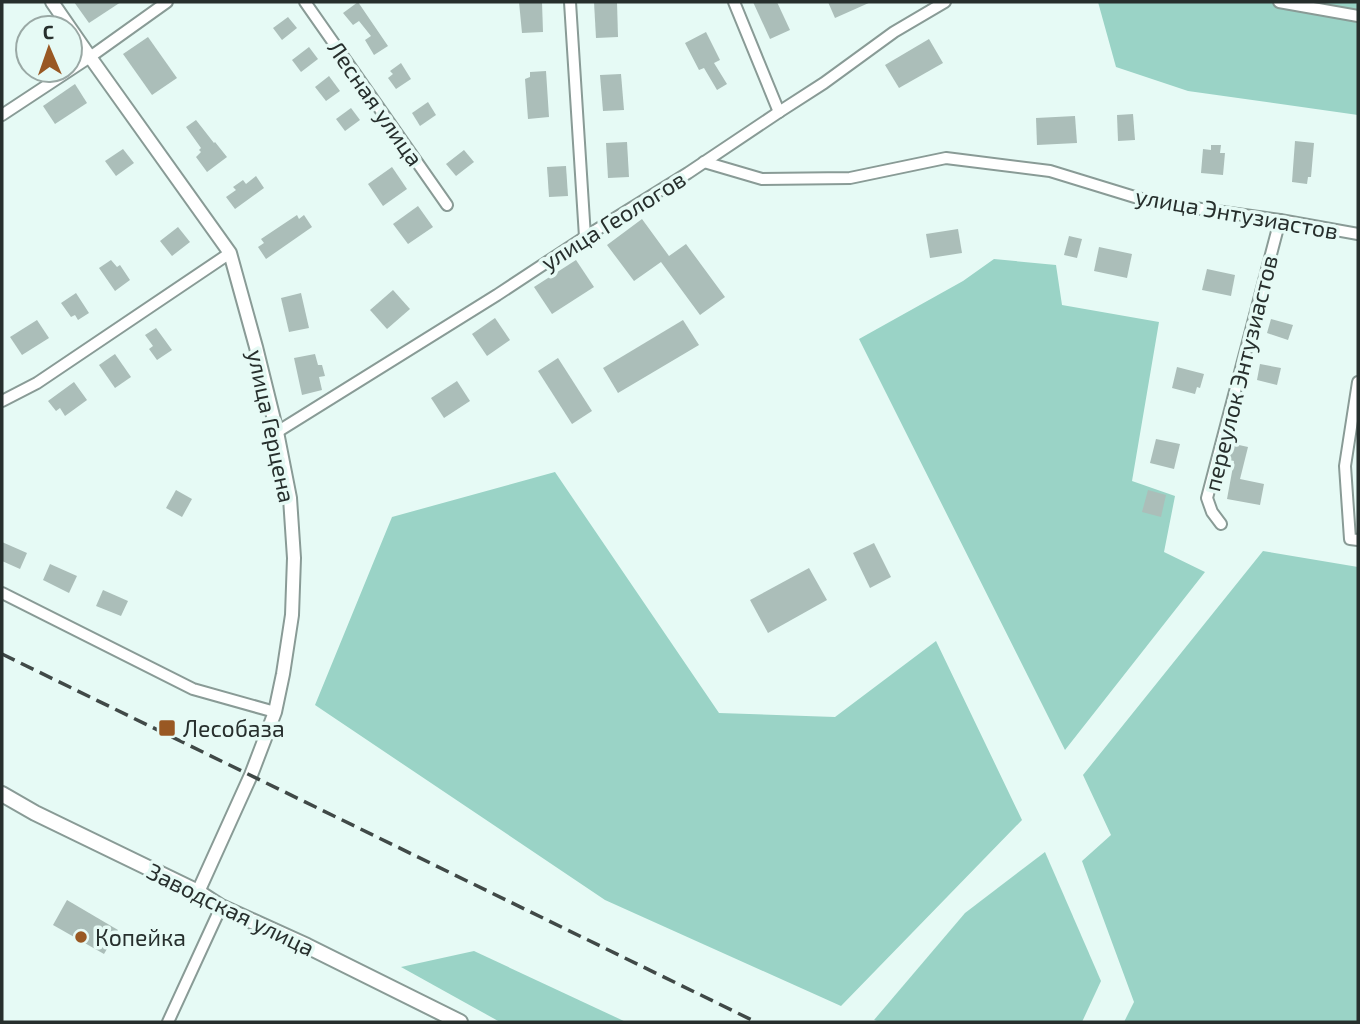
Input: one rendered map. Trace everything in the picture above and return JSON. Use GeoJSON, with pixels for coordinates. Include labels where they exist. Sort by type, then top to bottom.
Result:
{"type":"FeatureCollection","features":[{"type":"Feature","properties":{"kind":"main road","name":"Заводская улица"},"geometry":{"type":"LineString","coordinates":[[2,794],[35,813],[198,892],[220,907],[307,946],[460,1022]]}},
{"type":"Feature","properties":{"kind":"street","name":"улица Герцена"},"geometry":{"type":"LineString","coordinates":[[52,2],[230,253],[277,432],[290,498],[294,558],[292,615],[275,712],[251,775],[198,892]]}},
{"type":"Feature","properties":{"kind":"street"},"geometry":{"type":"LineString","coordinates":[[2,115],[167,2]]}},
{"type":"Feature","properties":{"kind":"street","name":"Лесная улица"},"geometry":{"type":"LineString","coordinates":[[305,2],[447,205]]}},
{"type":"Feature","properties":{"kind":"street"},"geometry":{"type":"LineString","coordinates":[[570,2],[585,237]]}},
{"type":"Feature","properties":{"kind":"street"},"geometry":{"type":"LineString","coordinates":[[734,2],[779,111]]}},
{"type":"Feature","properties":{"kind":"street","name":"улица Геологов"},"geometry":{"type":"LineString","coordinates":[[277,432],[704,163],[824,83],[894,32],[945,2]]}},
{"type":"Feature","properties":{"kind":"street"},"geometry":{"type":"LineString","coordinates":[[1279,2],[1358,16]]}},
{"type":"Feature","properties":{"kind":"street","name":"улица Энтузиастов"},"geometry":{"type":"LineString","coordinates":[[704,163],[762,179],[850,178],[946,158],[1050,171],[1151,202],[1358,234]]}},
{"type":"Feature","properties":{"kind":"street","name":"переулок Энтузиастов"},"geometry":{"type":"LineString","coordinates":[[1221,524],[1206,498],[1280,220]]}},
{"type":"Feature","properties":{"kind":"street"},"geometry":{"type":"LineString","coordinates":[[2,401],[37,383],[230,253]]}},
{"type":"Feature","properties":{"kind":"street"},"geometry":{"type":"LineString","coordinates":[[1354,540],[1345,466],[1358,382]]}},
{"type":"Feature","properties":{"kind":"street"},"geometry":{"type":"LineString","coordinates":[[2,593],[193,689],[275,712]]}},
{"type":"Feature","properties":{"kind":"street"},"geometry":{"type":"LineString","coordinates":[[167,1022],[220,907]]}},
{"type":"Feature","properties":{"kind":"green space"},"geometry":{"type":"Polygon","coordinates":[[[1098,2],[1358,2],[1358,115],[1188,91],[1116,67],[1098,2]]]}},
{"type":"Feature","properties":{"kind":"green space"},"geometry":{"type":"Polygon","coordinates":[[[994,259],[1056,265],[1062,305],[1159,322],[1132,481],[1175,496],[1164,552],[1205,572],[1065,750],[859,339],[963,281],[994,259]]]}},
{"type":"Feature","properties":{"kind":"green space"},"geometry":{"type":"Polygon","coordinates":[[[555,472],[719,713],[835,717],[936,641],[1022,820],[841,1006],[605,900],[315,705],[392,517],[555,472]]]}},
{"type":"Feature","properties":{"kind":"green space"},"geometry":{"type":"Polygon","coordinates":[[[1263,551],[1358,567],[1358,1022],[1124,1022],[1134,1002],[1082,861],[1111,835],[1083,775],[1263,551]]]}},
{"type":"Feature","properties":{"kind":"green space"},"geometry":{"type":"Polygon","coordinates":[[[1045,852],[1101,981],[1082,1022],[874,1020],[965,913],[1045,852]]]}},
{"type":"Feature","properties":{"kind":"green space"},"geometry":{"type":"Polygon","coordinates":[[[474,951],[626,1022],[500,1022],[401,967],[474,951]]]}},
{"type":"Feature","properties":{"kind":"building"},"geometry":{"type":"Polygon","coordinates":[[[74,2],[121,2],[89,23],[74,2]]]}},
{"type":"Feature","properties":{"kind":"building"},"geometry":{"type":"Polygon","coordinates":[[[358,2],[388,46],[374,55],[365,40],[371,36],[359,21],[353,25],[343,13],[358,2]]]}},
{"type":"Feature","properties":{"kind":"building"},"geometry":{"type":"Polygon","coordinates":[[[519,2],[542,2],[543,32],[522,33],[519,2]]]}},
{"type":"Feature","properties":{"kind":"building"},"geometry":{"type":"Polygon","coordinates":[[[594,2],[617,2],[618,37],[596,38],[594,2]]]}},
{"type":"Feature","properties":{"kind":"building"},"geometry":{"type":"Polygon","coordinates":[[[753,2],[777,2],[790,30],[770,39],[753,2]]]}},
{"type":"Feature","properties":{"kind":"building"},"geometry":{"type":"Polygon","coordinates":[[[828,2],[871,2],[835,18],[828,2]]]}},
{"type":"Feature","properties":{"kind":"building"},"geometry":{"type":"Polygon","coordinates":[[[288,17],[297,28],[282,40],[273,28],[288,17]]]}},
{"type":"Feature","properties":{"kind":"building"},"geometry":{"type":"Polygon","coordinates":[[[706,32],[720,60],[714,63],[727,84],[717,90],[704,68],[699,70],[685,43],[706,32]]]}},
{"type":"Feature","properties":{"kind":"building"},"geometry":{"type":"Polygon","coordinates":[[[148,37],[177,78],[152,95],[123,54],[148,37]]]}},
{"type":"Feature","properties":{"kind":"building"},"geometry":{"type":"Polygon","coordinates":[[[929,39],[943,63],[899,88],[885,65],[929,39]]]}},
{"type":"Feature","properties":{"kind":"building"},"geometry":{"type":"Polygon","coordinates":[[[309,47],[318,59],[301,72],[292,60],[309,47]]]}},
{"type":"Feature","properties":{"kind":"building"},"geometry":{"type":"Polygon","coordinates":[[[401,63],[411,79],[396,89],[388,78],[393,74],[390,71],[401,63]]]}},
{"type":"Feature","properties":{"kind":"building"},"geometry":{"type":"Polygon","coordinates":[[[546,71],[549,117],[528,119],[525,79],[530,77],[530,72],[546,71]]]}},
{"type":"Feature","properties":{"kind":"building"},"geometry":{"type":"Polygon","coordinates":[[[621,74],[624,110],[603,111],[600,75],[621,74]]]}},
{"type":"Feature","properties":{"kind":"building"},"geometry":{"type":"Polygon","coordinates":[[[329,76],[340,91],[326,101],[315,87],[329,76]]]}},
{"type":"Feature","properties":{"kind":"building"},"geometry":{"type":"Polygon","coordinates":[[[75,84],[87,103],[55,124],[43,106],[75,84]]]}},
{"type":"Feature","properties":{"kind":"building"},"geometry":{"type":"Polygon","coordinates":[[[428,102],[436,115],[420,126],[412,113],[428,102]]]}},
{"type":"Feature","properties":{"kind":"building"},"geometry":{"type":"Polygon","coordinates":[[[351,108],[360,120],[345,131],[336,119],[351,108]]]}},
{"type":"Feature","properties":{"kind":"building"},"geometry":{"type":"Polygon","coordinates":[[[1133,114],[1135,140],[1118,141],[1117,115],[1133,114]]]}},
{"type":"Feature","properties":{"kind":"building"},"geometry":{"type":"Polygon","coordinates":[[[1075,116],[1077,143],[1037,145],[1036,118],[1075,116]]]}},
{"type":"Feature","properties":{"kind":"building"},"geometry":{"type":"Polygon","coordinates":[[[196,120],[227,157],[207,172],[196,157],[201,148],[186,127],[196,120]]]}},
{"type":"Feature","properties":{"kind":"building"},"geometry":{"type":"Polygon","coordinates":[[[1295,141],[1314,143],[1311,177],[1308,177],[1307,184],[1292,182],[1295,141]]]}},
{"type":"Feature","properties":{"kind":"building"},"geometry":{"type":"Polygon","coordinates":[[[627,142],[629,177],[608,178],[606,143],[627,142]]]}},
{"type":"Feature","properties":{"kind":"building"},"geometry":{"type":"Polygon","coordinates":[[[1211,145],[1221,145],[1220,153],[1225,153],[1223,175],[1201,173],[1203,149],[1211,150],[1211,145]]]}},
{"type":"Feature","properties":{"kind":"building"},"geometry":{"type":"Polygon","coordinates":[[[123,149],[134,163],[116,176],[105,161],[123,149]]]}},
{"type":"Feature","properties":{"kind":"building"},"geometry":{"type":"Polygon","coordinates":[[[464,150],[474,162],[456,176],[446,164],[464,150]]]}},
{"type":"Feature","properties":{"kind":"building"},"geometry":{"type":"Polygon","coordinates":[[[566,166],[568,196],[549,197],[547,167],[566,166]]]}},
{"type":"Feature","properties":{"kind":"building"},"geometry":{"type":"Polygon","coordinates":[[[392,167],[407,189],[383,206],[368,184],[392,167]]]}},
{"type":"Feature","properties":{"kind":"building"},"geometry":{"type":"Polygon","coordinates":[[[256,176],[264,188],[235,209],[226,197],[236,190],[233,187],[243,180],[246,184],[256,176]]]}},
{"type":"Feature","properties":{"kind":"building"},"geometry":{"type":"Polygon","coordinates":[[[418,206],[433,227],[408,244],[393,224],[418,206]]]}},
{"type":"Feature","properties":{"kind":"building"},"geometry":{"type":"Polygon","coordinates":[[[297,215],[299,219],[304,215],[312,227],[266,259],[258,247],[264,243],[261,239],[297,215]]]}},
{"type":"Feature","properties":{"kind":"building"},"geometry":{"type":"Polygon","coordinates":[[[642,219],[669,256],[686,244],[725,297],[700,315],[661,262],[634,281],[607,245],[642,219]]]}},
{"type":"Feature","properties":{"kind":"building"},"geometry":{"type":"Polygon","coordinates":[[[178,227],[190,242],[172,256],[160,241],[178,227]]]}},
{"type":"Feature","properties":{"kind":"building"},"geometry":{"type":"Polygon","coordinates":[[[958,229],[962,253],[930,258],[926,234],[958,229]]]}},
{"type":"Feature","properties":{"kind":"building"},"geometry":{"type":"Polygon","coordinates":[[[1069,236],[1082,239],[1077,258],[1064,255],[1069,236]]]}},
{"type":"Feature","properties":{"kind":"building"},"geometry":{"type":"Polygon","coordinates":[[[1099,247],[1132,254],[1127,278],[1094,271],[1099,247]]]}},
{"type":"Feature","properties":{"kind":"building"},"geometry":{"type":"Polygon","coordinates":[[[111,260],[117,267],[120,265],[130,280],[115,291],[99,268],[111,260]]]}},
{"type":"Feature","properties":{"kind":"building"},"geometry":{"type":"Polygon","coordinates":[[[576,260],[594,287],[552,314],[534,287],[576,260]]]}},
{"type":"Feature","properties":{"kind":"building"},"geometry":{"type":"Polygon","coordinates":[[[1207,269],[1235,275],[1231,296],[1202,290],[1207,269]]]}},
{"type":"Feature","properties":{"kind":"building"},"geometry":{"type":"Polygon","coordinates":[[[393,290],[410,309],[387,329],[370,310],[393,290]]]}},
{"type":"Feature","properties":{"kind":"building"},"geometry":{"type":"Polygon","coordinates":[[[76,293],[89,313],[78,320],[75,315],[71,317],[61,303],[76,293]]]}},
{"type":"Feature","properties":{"kind":"building"},"geometry":{"type":"Polygon","coordinates":[[[301,293],[309,328],[289,332],[281,298],[301,293]]]}},
{"type":"Feature","properties":{"kind":"building"},"geometry":{"type":"Polygon","coordinates":[[[495,318],[510,340],[487,356],[472,334],[495,318]]]}},
{"type":"Feature","properties":{"kind":"building"},"geometry":{"type":"Polygon","coordinates":[[[1271,319],[1293,325],[1288,340],[1267,333],[1271,319]]]}},
{"type":"Feature","properties":{"kind":"building"},"geometry":{"type":"Polygon","coordinates":[[[37,320],[49,338],[22,355],[10,337],[37,320]]]}},
{"type":"Feature","properties":{"kind":"building"},"geometry":{"type":"Polygon","coordinates":[[[683,320],[699,345],[618,393],[603,368],[683,320]]]}},
{"type":"Feature","properties":{"kind":"building"},"geometry":{"type":"Polygon","coordinates":[[[156,328],[172,350],[157,360],[149,349],[153,346],[145,335],[156,328]]]}},
{"type":"Feature","properties":{"kind":"building"},"geometry":{"type":"Polygon","coordinates":[[[115,354],[131,377],[115,388],[99,365],[115,354]]]}},
{"type":"Feature","properties":{"kind":"building"},"geometry":{"type":"Polygon","coordinates":[[[315,354],[325,376],[319,377],[322,390],[302,395],[294,358],[315,354]]]}},
{"type":"Feature","properties":{"kind":"building"},"geometry":{"type":"Polygon","coordinates":[[[558,358],[592,411],[572,424],[538,371],[558,358]]]}},
{"type":"Feature","properties":{"kind":"building"},"geometry":{"type":"Polygon","coordinates":[[[1260,364],[1281,368],[1277,385],[1257,380],[1260,364]]]}},
{"type":"Feature","properties":{"kind":"building"},"geometry":{"type":"Polygon","coordinates":[[[1177,367],[1204,374],[1195,394],[1172,388],[1177,367]]]}},
{"type":"Feature","properties":{"kind":"building"},"geometry":{"type":"Polygon","coordinates":[[[457,381],[470,401],[444,418],[431,398],[457,381]]]}},
{"type":"Feature","properties":{"kind":"building"},"geometry":{"type":"Polygon","coordinates":[[[74,382],[87,400],[65,416],[60,408],[56,411],[48,401],[74,382]]]}},
{"type":"Feature","properties":{"kind":"building"},"geometry":{"type":"Polygon","coordinates":[[[1156,439],[1180,444],[1174,469],[1150,463],[1156,439]]]}},
{"type":"Feature","properties":{"kind":"building"},"geometry":{"type":"Polygon","coordinates":[[[1230,443],[1248,447],[1240,479],[1264,484],[1260,505],[1227,499],[1234,461],[1225,459],[1230,443]]]}},
{"type":"Feature","properties":{"kind":"building"},"geometry":{"type":"Polygon","coordinates":[[[176,490],[192,499],[182,517],[166,508],[176,490]]]}},
{"type":"Feature","properties":{"kind":"building"},"geometry":{"type":"Polygon","coordinates":[[[1148,490],[1166,495],[1161,517],[1142,512],[1148,490]]]}},
{"type":"Feature","properties":{"kind":"building"},"geometry":{"type":"Polygon","coordinates":[[[2,542],[27,553],[20,569],[2,561],[2,542]]]}},
{"type":"Feature","properties":{"kind":"building"},"geometry":{"type":"Polygon","coordinates":[[[874,543],[891,577],[870,588],[853,553],[874,543]]]}},
{"type":"Feature","properties":{"kind":"building"},"geometry":{"type":"Polygon","coordinates":[[[50,564],[77,576],[69,593],[43,580],[50,564]]]}},
{"type":"Feature","properties":{"kind":"building"},"geometry":{"type":"Polygon","coordinates":[[[809,568],[827,600],[768,633],[750,600],[809,568]]]}},
{"type":"Feature","properties":{"kind":"building"},"geometry":{"type":"Polygon","coordinates":[[[103,590],[128,601],[121,616],[96,606],[103,590]]]}},
{"type":"Feature","properties":{"kind":"building"},"geometry":{"type":"Polygon","coordinates":[[[67,900],[118,930],[104,954],[53,925],[67,900]]]}},
{"type":"Feature","properties":{"kind":"railway"},"geometry":{"type":"LineString","coordinates":[[2,654],[756,1022]]}},
{"type":"Feature","properties":{"kind":"place","name":"Лесобаза"},"geometry":{"type":"Point","coordinates":[167,728]}},
{"type":"Feature","properties":{"kind":"place","name":"Копейка"},"geometry":{"type":"Point","coordinates":[81,937]}}]}
